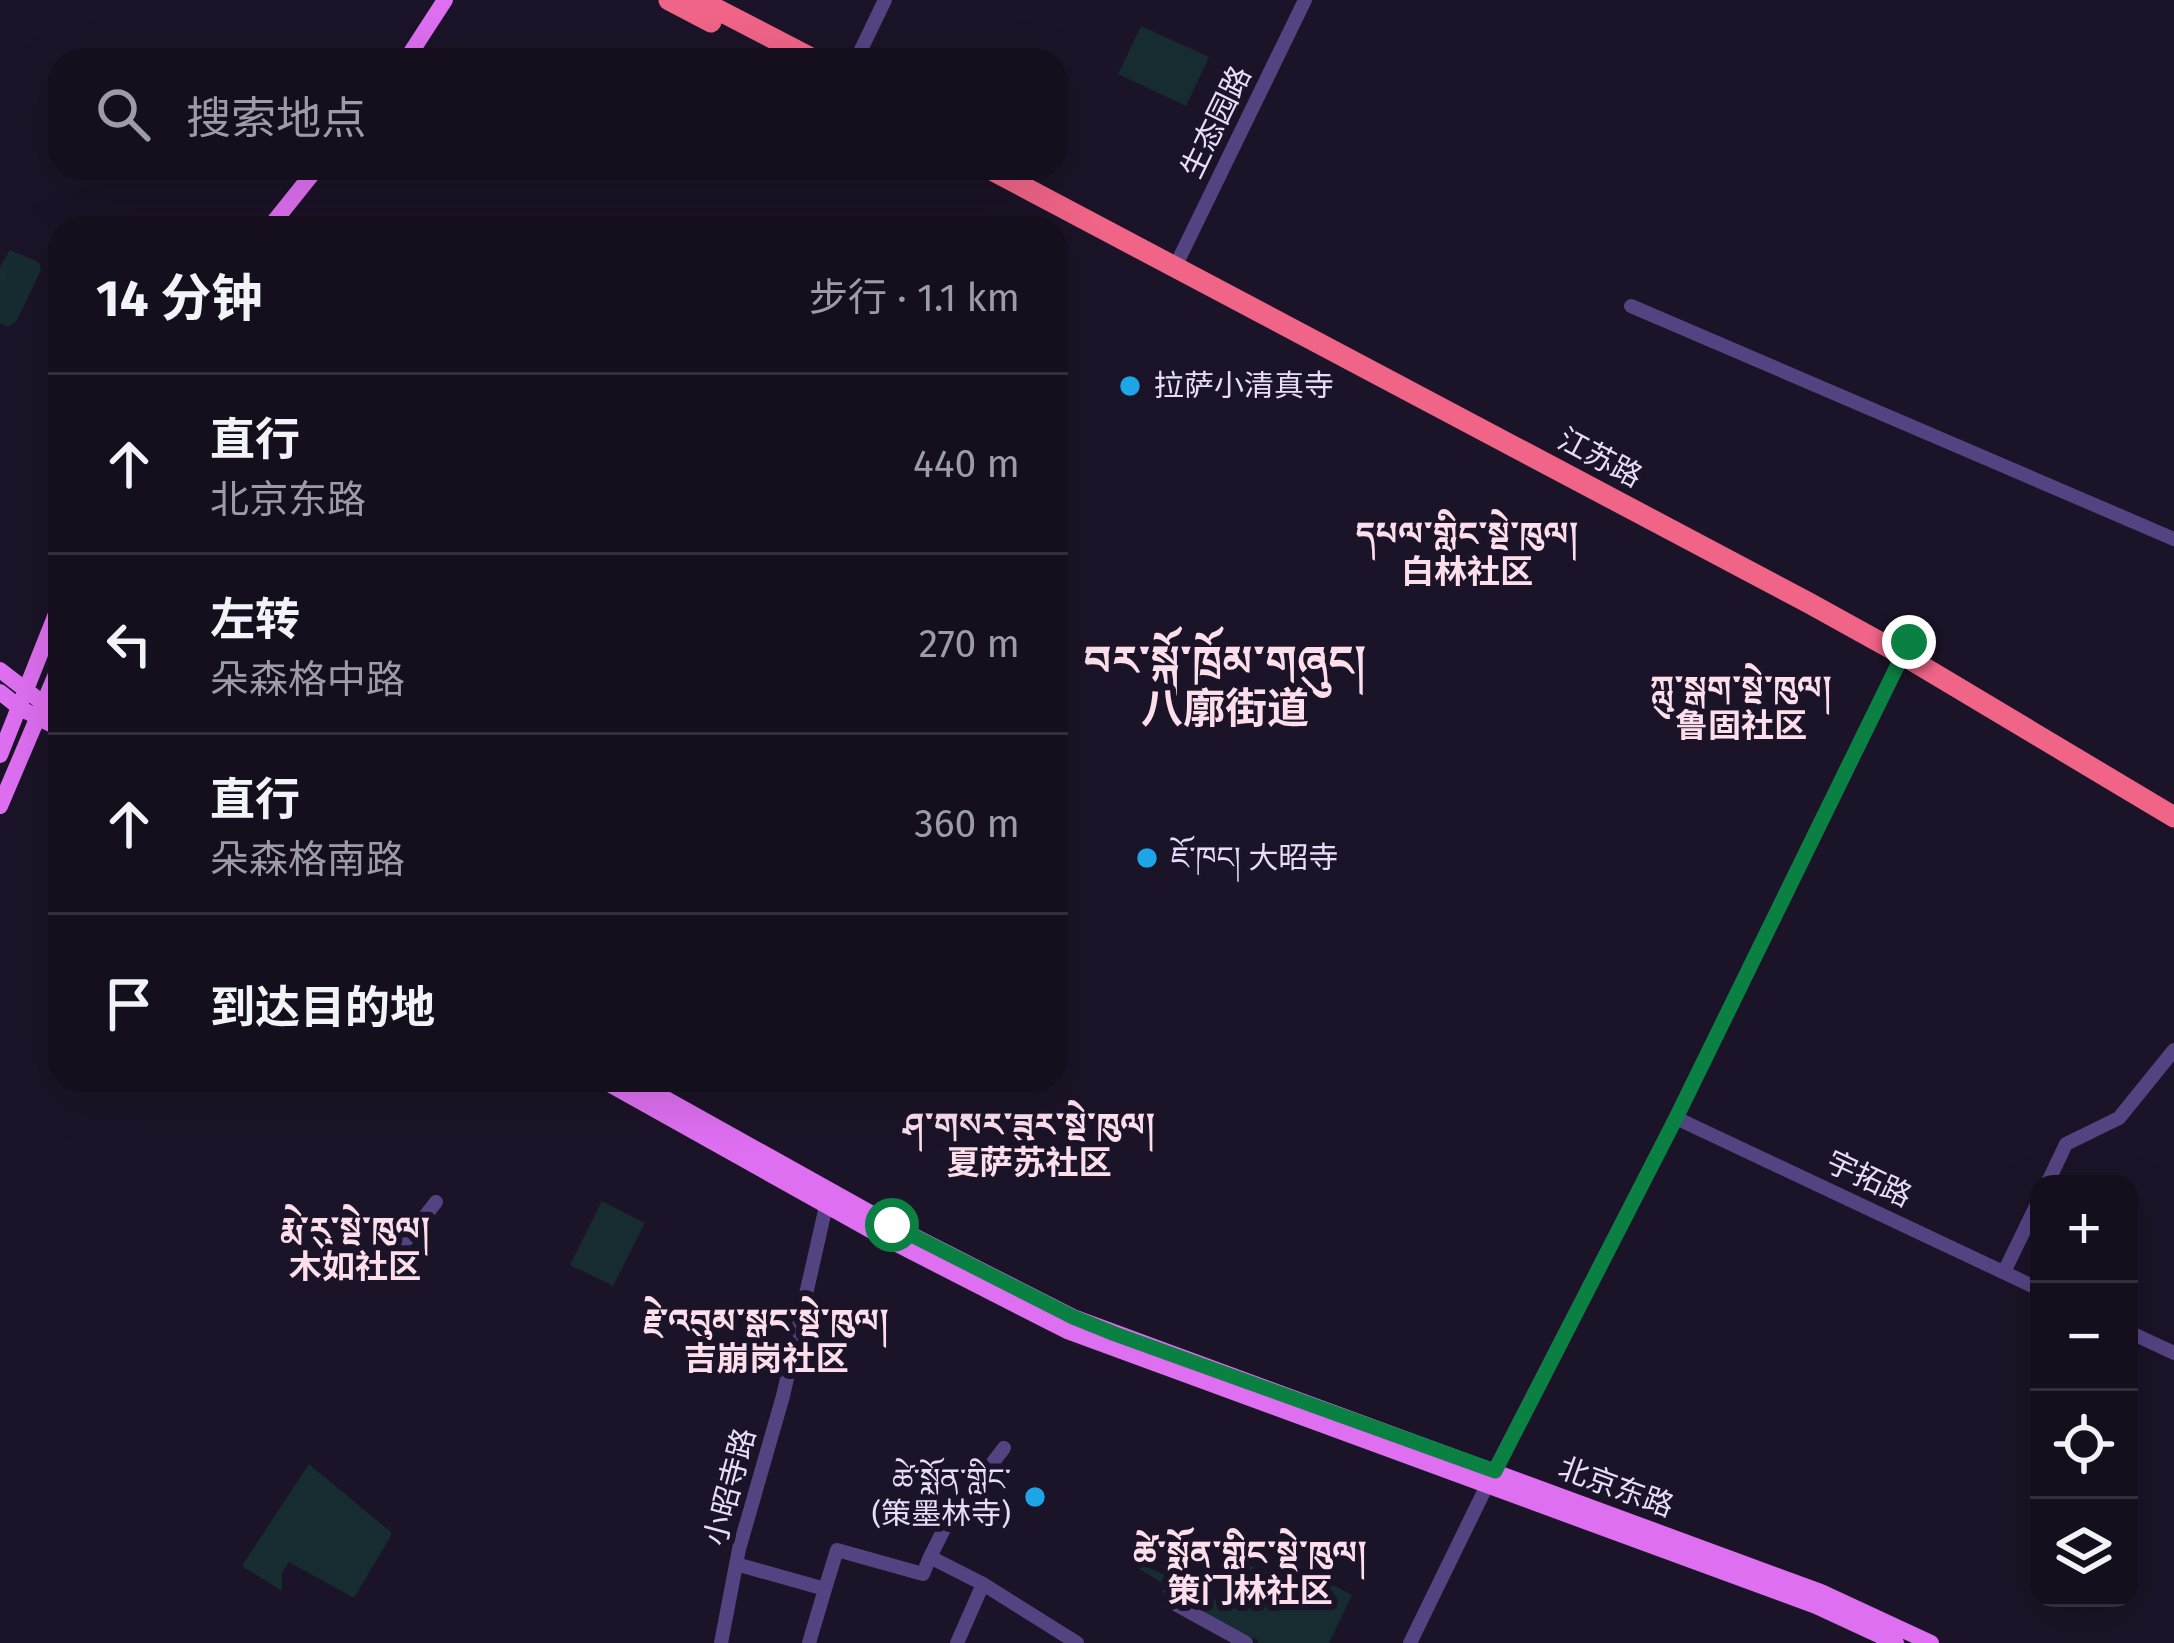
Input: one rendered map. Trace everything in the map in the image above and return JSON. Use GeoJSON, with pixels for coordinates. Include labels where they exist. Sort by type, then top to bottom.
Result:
{"type":"FeatureCollection","features":[{"type":"Feature","properties":{"kind":"highway"},"geometry":{"type":"LineString","coordinates":[[668,0],[761,48]]}},
{"type":"Feature","properties":{"kind":"highway"},"geometry":{"type":"LineString","coordinates":[[699,0],[792,48]]}},
{"type":"Feature","properties":{"kind":"highway","name":"江苏路"},"geometry":{"type":"LineString","coordinates":[[1013,180],[1178,261],[1906,648],[2174,801]]}},
{"type":"Feature","properties":{"kind":"highway","name":"江苏路"},"geometry":{"type":"LineString","coordinates":[[1039,180],[1178,261]]}},
{"type":"Feature","properties":{"kind":"highway","name":"江苏路"},"geometry":{"type":"LineString","coordinates":[[1906,648],[2174,817]]}},
{"type":"Feature","properties":{"kind":"main road"},"geometry":{"type":"LineString","coordinates":[[402,48],[432,0]]}},
{"type":"Feature","properties":{"kind":"main road"},"geometry":{"type":"LineString","coordinates":[[414,48],[445,0]]}},
{"type":"Feature","properties":{"kind":"main road"},"geometry":{"type":"LineString","coordinates":[[279,216],[311,180]]}},
{"type":"Feature","properties":{"kind":"main road"},"geometry":{"type":"LineString","coordinates":[[291,216],[313,180]]}},
{"type":"Feature","properties":{"kind":"main road"},"geometry":{"type":"LineString","coordinates":[[0,755],[48,635]]}},
{"type":"Feature","properties":{"kind":"main road"},"geometry":{"type":"LineString","coordinates":[[0,670],[47,712]]}},
{"type":"Feature","properties":{"kind":"main road"},"geometry":{"type":"LineString","coordinates":[[0,692],[20,708],[47,712]]}},
{"type":"Feature","properties":{"kind":"main road"},"geometry":{"type":"LineString","coordinates":[[0,806],[47,712]]}},
{"type":"Feature","properties":{"kind":"main road","name":"北京东路"},"geometry":{"type":"LineString","coordinates":[[623,1092],[826,1206],[1088,1340],[1821,1592],[1931,1643]]}},
{"type":"Feature","properties":{"kind":"main road","name":"北京东路"},"geometry":{"type":"LineString","coordinates":[[654,1092],[892,1225],[1073,1317],[1816,1606],[1896,1643]]}},
{"type":"Feature","properties":{"kind":"street"},"geometry":{"type":"LineString","coordinates":[[862,48],[885,0]]}},
{"type":"Feature","properties":{"kind":"street","name":"生态园路"},"geometry":{"type":"LineString","coordinates":[[1178,261],[1305,0]]}},
{"type":"Feature","properties":{"kind":"street"},"geometry":{"type":"LineString","coordinates":[[1631,306],[2174,539]]}},
{"type":"Feature","properties":{"kind":"street"},"geometry":{"type":"LineString","coordinates":[[1409,1643],[1676,1118],[1906,648]]}},
{"type":"Feature","properties":{"kind":"street"},"geometry":{"type":"LineString","coordinates":[[2051,1175],[2066,1144],[2119,1118],[2174,1049]]}},
{"type":"Feature","properties":{"kind":"street","name":"宇拓路"},"geometry":{"type":"LineString","coordinates":[[1676,1118],[2030,1285]]}},
{"type":"Feature","properties":{"kind":"street"},"geometry":{"type":"LineString","coordinates":[[389,1262],[436,1202]]}},
{"type":"Feature","properties":{"kind":"street","name":"小昭寺路"},"geometry":{"type":"LineString","coordinates":[[722,1643],[736,1564],[783,1396],[826,1206]]}},
{"type":"Feature","properties":{"kind":"street"},"geometry":{"type":"LineString","coordinates":[[2004,1272],[2030,1219]]}},
{"type":"Feature","properties":{"kind":"street"},"geometry":{"type":"LineString","coordinates":[[2138,1336],[2174,1353]]}},
{"type":"Feature","properties":{"kind":"street"},"geometry":{"type":"LineString","coordinates":[[809,1643],[837,1550],[923,1574],[948,1520],[1004,1448]]}},
{"type":"Feature","properties":{"kind":"street"},"geometry":{"type":"LineString","coordinates":[[930,1557],[1077,1643]]}},
{"type":"Feature","properties":{"kind":"street"},"geometry":{"type":"LineString","coordinates":[[736,1564],[826,1589]]}},
{"type":"Feature","properties":{"kind":"street"},"geometry":{"type":"LineString","coordinates":[[957,1643],[983,1584]]}},
{"type":"Feature","properties":{"kind":"street"},"geometry":{"type":"LineString","coordinates":[[1170,1600],[1246,1643]]}},
{"type":"Feature","properties":{"kind":"street"},"geometry":{"type":"LineString","coordinates":[[1037,1643],[1045,1625]]}},
{"type":"Feature","properties":{"kind":"green space"},"geometry":{"type":"Polygon","coordinates":[[[1141,26],[1209,57],[1186,106],[1118,74],[1141,26]]]}},
{"type":"Feature","properties":{"kind":"green space"},"geometry":{"type":"Polygon","coordinates":[[[10,250],[39,262],[41,270],[16,322],[8,327],[0,323],[0,267],[10,250]]]}},
{"type":"Feature","properties":{"kind":"green space"},"geometry":{"type":"Polygon","coordinates":[[[602,1201],[645,1223],[613,1286],[570,1265],[602,1201]]]}},
{"type":"Feature","properties":{"kind":"green space"},"geometry":{"type":"Polygon","coordinates":[[[309,1464],[391,1532],[354,1598],[289,1562],[282,1573],[282,1591],[243,1567],[309,1464]]]}},
{"type":"Feature","properties":{"kind":"green space"},"geometry":{"type":"Polygon","coordinates":[[[1283,1559],[1352,1595],[1329,1643],[1246,1639],[1162,1592],[1165,1585],[1130,1563],[1133,1560],[1221,1602],[1224,1596],[1231,1598],[1247,1564],[1265,1572],[1276,1570],[1283,1559]]]}},
{"type":"Feature","properties":{"kind":"place","name":"拉萨小清真寺"},"geometry":{"type":"Point","coordinates":[1130,386]}},
{"type":"Feature","properties":{"kind":"place","name":"ཇོ་ཁང། 大昭寺"},"geometry":{"type":"Point","coordinates":[1147,858]}},
{"type":"Feature","properties":{"kind":"place","name":"ཚེ་སྨོན་གླིང་ (策墨林寺)"},"geometry":{"type":"Point","coordinates":[1035,1497]}},
{"type":"Feature","properties":{"kind":"district","name":"དཔལ་གླིང་སྡེ་ཁུལ། 白林社区"},"geometry":{"type":"Point","coordinates":[1467,553]}},
{"type":"Feature","properties":{"kind":"district","name":"བར་སྐོ་ཁྲོམ་གཞུང། 八廓街道"},"geometry":{"type":"Point","coordinates":[1225,685]}},
{"type":"Feature","properties":{"kind":"district","name":"ཀླུ་སྒུག་སྡེ་ཁུལ། 鲁固社区"},"geometry":{"type":"Point","coordinates":[1741,707]}},
{"type":"Feature","properties":{"kind":"district","name":"ཤ་གསར་ཟུར་སྡེ་ཁུལ། 夏萨苏社区"},"geometry":{"type":"Point","coordinates":[1029,1144]}},
{"type":"Feature","properties":{"kind":"district","name":"རྨེ་རུ་སྡེ་ཁུལ། 木如社区"},"geometry":{"type":"Point","coordinates":[355,1248]}},
{"type":"Feature","properties":{"kind":"district","name":"རྗེ་འབུམ་སྒང་སྡེ་ཁུལ། 吉崩岗社区"},"geometry":{"type":"Point","coordinates":[766,1340]}},
{"type":"Feature","properties":{"kind":"district","name":"ཚེ་སྨོན་གླིང་སྡེ་ཁུལ། 策门林社区"},"geometry":{"type":"Point","coordinates":[1250,1572]}},
{"type":"Feature","properties":{"kind":"route"},"geometry":{"type":"LineString","coordinates":[[892,1225],[1073,1317],[1495,1471],[1676,1118],[1909,642]]}}]}
